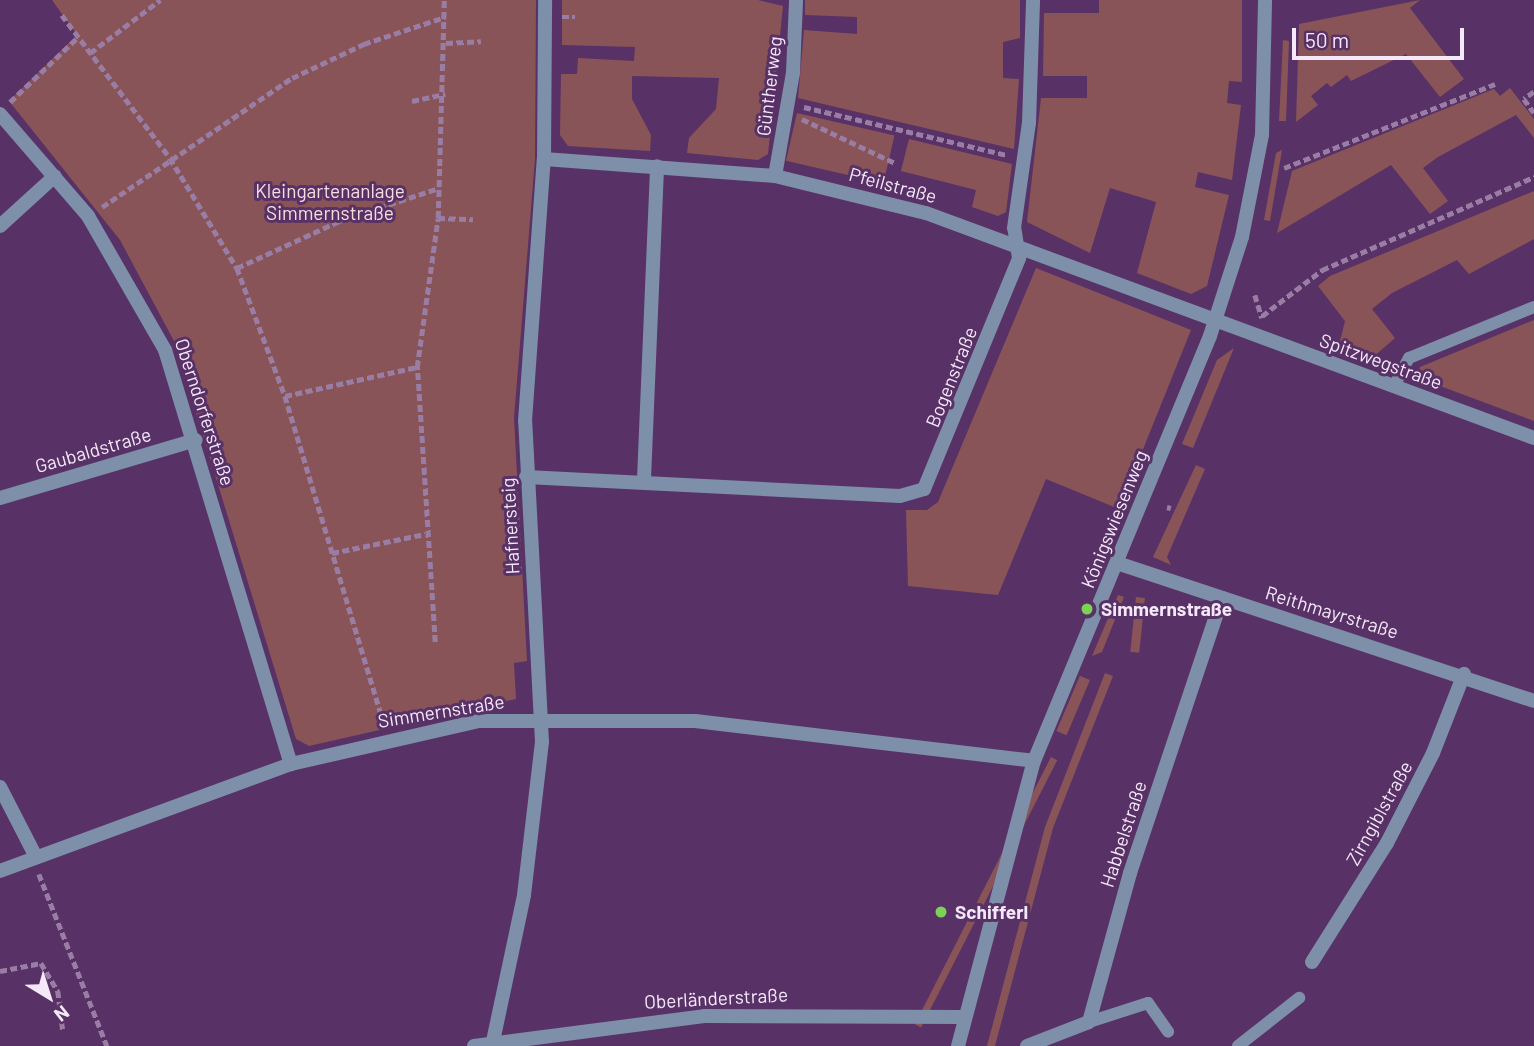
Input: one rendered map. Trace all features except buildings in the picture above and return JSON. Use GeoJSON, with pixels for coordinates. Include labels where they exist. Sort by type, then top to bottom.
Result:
{"type":"FeatureCollection","features":[{"type":"Feature","properties":{"kind":"street","name":"Hafnersteig"},"geometry":{"type":"LineString","coordinates":[[492,1044],[524,895],[542,719],[526,477],[526,365],[544,159],[545,0]]}},
{"type":"Feature","properties":{"kind":"street","name":"Güntherweg"},"geometry":{"type":"LineString","coordinates":[[775,176],[787,108],[796,0]]}},
{"type":"Feature","properties":{"kind":"street","name":"Bogenstraße"},"geometry":{"type":"LineString","coordinates":[[526,477],[644,480],[900,496],[924,489],[1019,258],[1017,243],[1025,159],[1033,0]]}},
{"type":"Feature","properties":{"kind":"street","name":"Königswiesenweg"},"geometry":{"type":"LineString","coordinates":[[958,1046],[962,1017],[1034,761],[1216,319],[1258,164],[1265,0]]}},
{"type":"Feature","properties":{"kind":"street","name":"Oberndorferstraße"},"geometry":{"type":"LineString","coordinates":[[4,109],[133,285],[166,350],[196,440],[291,764]]}},
{"type":"Feature","properties":{"kind":"street","name":"Pfeilstraße"},"geometry":{"type":"LineString","coordinates":[[544,159],[775,176],[1017,243],[1216,319]]}},
{"type":"Feature","properties":{"kind":"street"},"geometry":{"type":"LineString","coordinates":[[644,480],[657,166]]}},
{"type":"Feature","properties":{"kind":"street"},"geometry":{"type":"LineString","coordinates":[[0,226],[55,176]]}},
{"type":"Feature","properties":{"kind":"street","name":"Spitzwegstraße"},"geometry":{"type":"LineString","coordinates":[[1216,319],[1534,438]]}},
{"type":"Feature","properties":{"kind":"street","name":"Gaubaldstraße"},"geometry":{"type":"LineString","coordinates":[[0,498],[196,440]]}},
{"type":"Feature","properties":{"kind":"street","name":"Reithmayrstraße"},"geometry":{"type":"LineString","coordinates":[[1117,563],[1464,674],[1534,701]]}},
{"type":"Feature","properties":{"kind":"street","name":"Habbelstraße"},"geometry":{"type":"LineString","coordinates":[[1089,1022],[1130,873],[1222,598]]}},
{"type":"Feature","properties":{"kind":"street","name":"Zirngiblstraße"},"geometry":{"type":"LineString","coordinates":[[1312,962],[1387,843],[1464,674]]}},
{"type":"Feature","properties":{"kind":"street","name":"Simmernstraße"},"geometry":{"type":"LineString","coordinates":[[0,871],[291,764],[388,738],[479,721],[695,721],[1034,761]]}},
{"type":"Feature","properties":{"kind":"street"},"geometry":{"type":"LineString","coordinates":[[0,787],[36,857]]}},
{"type":"Feature","properties":{"kind":"street","name":"Oberländerstraße"},"geometry":{"type":"LineString","coordinates":[[474,1046],[704,1016],[962,1017]]}},
{"type":"Feature","properties":{"kind":"street"},"geometry":{"type":"LineString","coordinates":[[1027,1046],[1089,1022]]}},
{"type":"Feature","properties":{"kind":"lane"},"geometry":{"type":"LineString","coordinates":[[1394,386],[1409,358],[1534,307]]}},
{"type":"Feature","properties":{"kind":"lane"},"geometry":{"type":"LineString","coordinates":[[1238,1046],[1299,998]]}},
{"type":"Feature","properties":{"kind":"lane"},"geometry":{"type":"LineString","coordinates":[[1089,1022],[1148,1003],[1168,1031]]}},
{"type":"Feature","properties":{"kind":"path"},"geometry":{"type":"LineString","coordinates":[[90,53],[160,0]]}},
{"type":"Feature","properties":{"kind":"path"},"geometry":{"type":"LineString","coordinates":[[435,642],[425,534],[417,367],[438,218],[445,94],[444,0]]}},
{"type":"Feature","properties":{"kind":"path"},"geometry":{"type":"LineString","coordinates":[[62,15],[170,158],[237,268],[285,396],[388,738]]}},
{"type":"Feature","properties":{"kind":"path"},"geometry":{"type":"LineString","coordinates":[[95,211],[292,78],[364,44],[445,17]]}},
{"type":"Feature","properties":{"kind":"path"},"geometry":{"type":"LineString","coordinates":[[557,17],[575,17]]}},
{"type":"Feature","properties":{"kind":"path"},"geometry":{"type":"LineString","coordinates":[[4,109],[78,37]]}},
{"type":"Feature","properties":{"kind":"path"},"geometry":{"type":"LineString","coordinates":[[446,43],[481,41]]}},
{"type":"Feature","properties":{"kind":"path"},"geometry":{"type":"LineString","coordinates":[[1284,168],[1495,84]]}},
{"type":"Feature","properties":{"kind":"path"},"geometry":{"type":"LineString","coordinates":[[1534,92],[1524,99],[1534,113]]}},
{"type":"Feature","properties":{"kind":"path"},"geometry":{"type":"LineString","coordinates":[[412,101],[445,94]]}},
{"type":"Feature","properties":{"kind":"path"},"geometry":{"type":"LineString","coordinates":[[787,108],[1025,159]]}},
{"type":"Feature","properties":{"kind":"path"},"geometry":{"type":"LineString","coordinates":[[787,108],[895,163]]}},
{"type":"Feature","properties":{"kind":"path"},"geometry":{"type":"LineString","coordinates":[[1262,316],[1322,270],[1534,177]]}},
{"type":"Feature","properties":{"kind":"path"},"geometry":{"type":"LineString","coordinates":[[237,268],[339,221],[439,188]]}},
{"type":"Feature","properties":{"kind":"path"},"geometry":{"type":"LineString","coordinates":[[438,218],[473,219]]}},
{"type":"Feature","properties":{"kind":"path"},"geometry":{"type":"LineString","coordinates":[[1255,295],[1264,323]]}},
{"type":"Feature","properties":{"kind":"path"},"geometry":{"type":"LineString","coordinates":[[285,396],[417,367]]}},
{"type":"Feature","properties":{"kind":"path"},"geometry":{"type":"LineString","coordinates":[[332,553],[425,534]]}},
{"type":"Feature","properties":{"kind":"path"},"geometry":{"type":"LineString","coordinates":[[39,878],[107,1046]]}},
{"type":"Feature","properties":{"kind":"path"},"geometry":{"type":"LineString","coordinates":[[0,971],[41,962],[58,990],[63,1031]]}},
{"type":"Feature","properties":{"kind":"green space","name":"Kleingartenanlage Simmernstraße"},"geometry":{"type":"Polygon","coordinates":[[[52,0],[536,0],[535,159],[514,418],[527,661],[514,663],[516,699],[309,746],[296,739],[174,341],[120,240],[9,101],[77,35],[52,0]]]}},
{"type":"Feature","properties":{"kind":"green space"},"geometry":{"type":"Polygon","coordinates":[[[562,0],[758,0],[783,6],[768,154],[758,160],[687,153],[689,138],[716,109],[719,78],[632,76],[632,99],[651,135],[650,151],[568,146],[560,135],[561,74],[577,74],[578,58],[634,61],[635,47],[562,45],[562,0]]]}},
{"type":"Feature","properties":{"kind":"green space"},"geometry":{"type":"Polygon","coordinates":[[[805,0],[1020,0],[1020,38],[1003,42],[1003,78],[1019,79],[1014,149],[798,98],[804,30],[857,34],[857,17],[805,15],[805,0]]]}},
{"type":"Feature","properties":{"kind":"green space"},"geometry":{"type":"Polygon","coordinates":[[[1099,0],[1242,0],[1242,82],[1229,81],[1227,103],[1241,105],[1232,180],[1198,172],[1195,187],[1229,195],[1207,286],[1191,294],[1137,273],[1156,202],[1110,188],[1090,253],[1027,222],[1041,98],[1087,98],[1087,76],[1043,76],[1044,13],[1099,13],[1099,0]]]}},
{"type":"Feature","properties":{"kind":"green space"},"geometry":{"type":"Polygon","coordinates":[[[1420,0],[1410,8],[1464,79],[1440,97],[1406,54],[1351,81],[1347,75],[1331,87],[1327,83],[1311,96],[1318,105],[1296,122],[1299,24],[1420,0]]]}},
{"type":"Feature","properties":{"kind":"green space"},"geometry":{"type":"Polygon","coordinates":[[[1283,40],[1289,41],[1286,121],[1279,121],[1283,40]]]}},
{"type":"Feature","properties":{"kind":"green space"},"geometry":{"type":"Polygon","coordinates":[[[1510,88],[1534,119],[1534,138],[1516,115],[1438,157],[1423,168],[1448,201],[1430,214],[1391,165],[1277,233],[1292,171],[1494,89],[1500,96],[1510,88]]]}},
{"type":"Feature","properties":{"kind":"green space"},"geometry":{"type":"Polygon","coordinates":[[[797,113],[894,135],[883,183],[786,161],[797,113]]]}},
{"type":"Feature","properties":{"kind":"green space"},"geometry":{"type":"Polygon","coordinates":[[[909,139],[1012,164],[1006,212],[998,216],[972,207],[976,190],[901,171],[909,139]]]}},
{"type":"Feature","properties":{"kind":"green space"},"geometry":{"type":"Polygon","coordinates":[[[1282,150],[1270,221],[1264,220],[1276,153],[1282,150]]]}},
{"type":"Feature","properties":{"kind":"green space"},"geometry":{"type":"Polygon","coordinates":[[[1534,191],[1534,239],[1469,274],[1457,260],[1392,293],[1372,309],[1395,338],[1372,358],[1339,345],[1345,321],[1318,286],[1330,276],[1534,191]]]}},
{"type":"Feature","properties":{"kind":"green space"},"geometry":{"type":"Polygon","coordinates":[[[1036,268],[1191,330],[1119,509],[1046,479],[998,595],[908,586],[906,510],[927,510],[938,502],[1036,268]]]}},
{"type":"Feature","properties":{"kind":"green space"},"geometry":{"type":"Polygon","coordinates":[[[1534,320],[1534,421],[1416,377],[1420,367],[1534,320]]]}},
{"type":"Feature","properties":{"kind":"green space"},"geometry":{"type":"Polygon","coordinates":[[[1234,348],[1193,448],[1182,444],[1217,360],[1234,348]]]}},
{"type":"Feature","properties":{"kind":"green space"},"geometry":{"type":"Polygon","coordinates":[[[1196,465],[1205,469],[1167,557],[1171,565],[1153,557],[1196,465]]]}},
{"type":"Feature","properties":{"kind":"green space"},"geometry":{"type":"Polygon","coordinates":[[[1118,595],[1124,597],[1102,652],[1092,656],[1118,595]]]}},
{"type":"Feature","properties":{"kind":"green space"},"geometry":{"type":"Polygon","coordinates":[[[1136,597],[1145,598],[1139,653],[1130,652],[1136,597]]]}},
{"type":"Feature","properties":{"kind":"green space"},"geometry":{"type":"Polygon","coordinates":[[[1105,673],[1113,676],[1053,828],[995,1046],[987,1046],[1045,827],[1105,673]]]}},
{"type":"Feature","properties":{"kind":"green space"},"geometry":{"type":"Polygon","coordinates":[[[1080,676],[1090,680],[1067,735],[1056,731],[1080,676]]]}},
{"type":"Feature","properties":{"kind":"green space"},"geometry":{"type":"Polygon","coordinates":[[[1051,757],[1057,760],[921,1027],[915,1024],[1051,757]]]}},
{"type":"Feature","properties":{"kind":"place","name":"Simmernstraße"},"geometry":{"type":"Point","coordinates":[1087,609]}},
{"type":"Feature","properties":{"kind":"place","name":"Schifferl"},"geometry":{"type":"Point","coordinates":[941,912]}}]}
